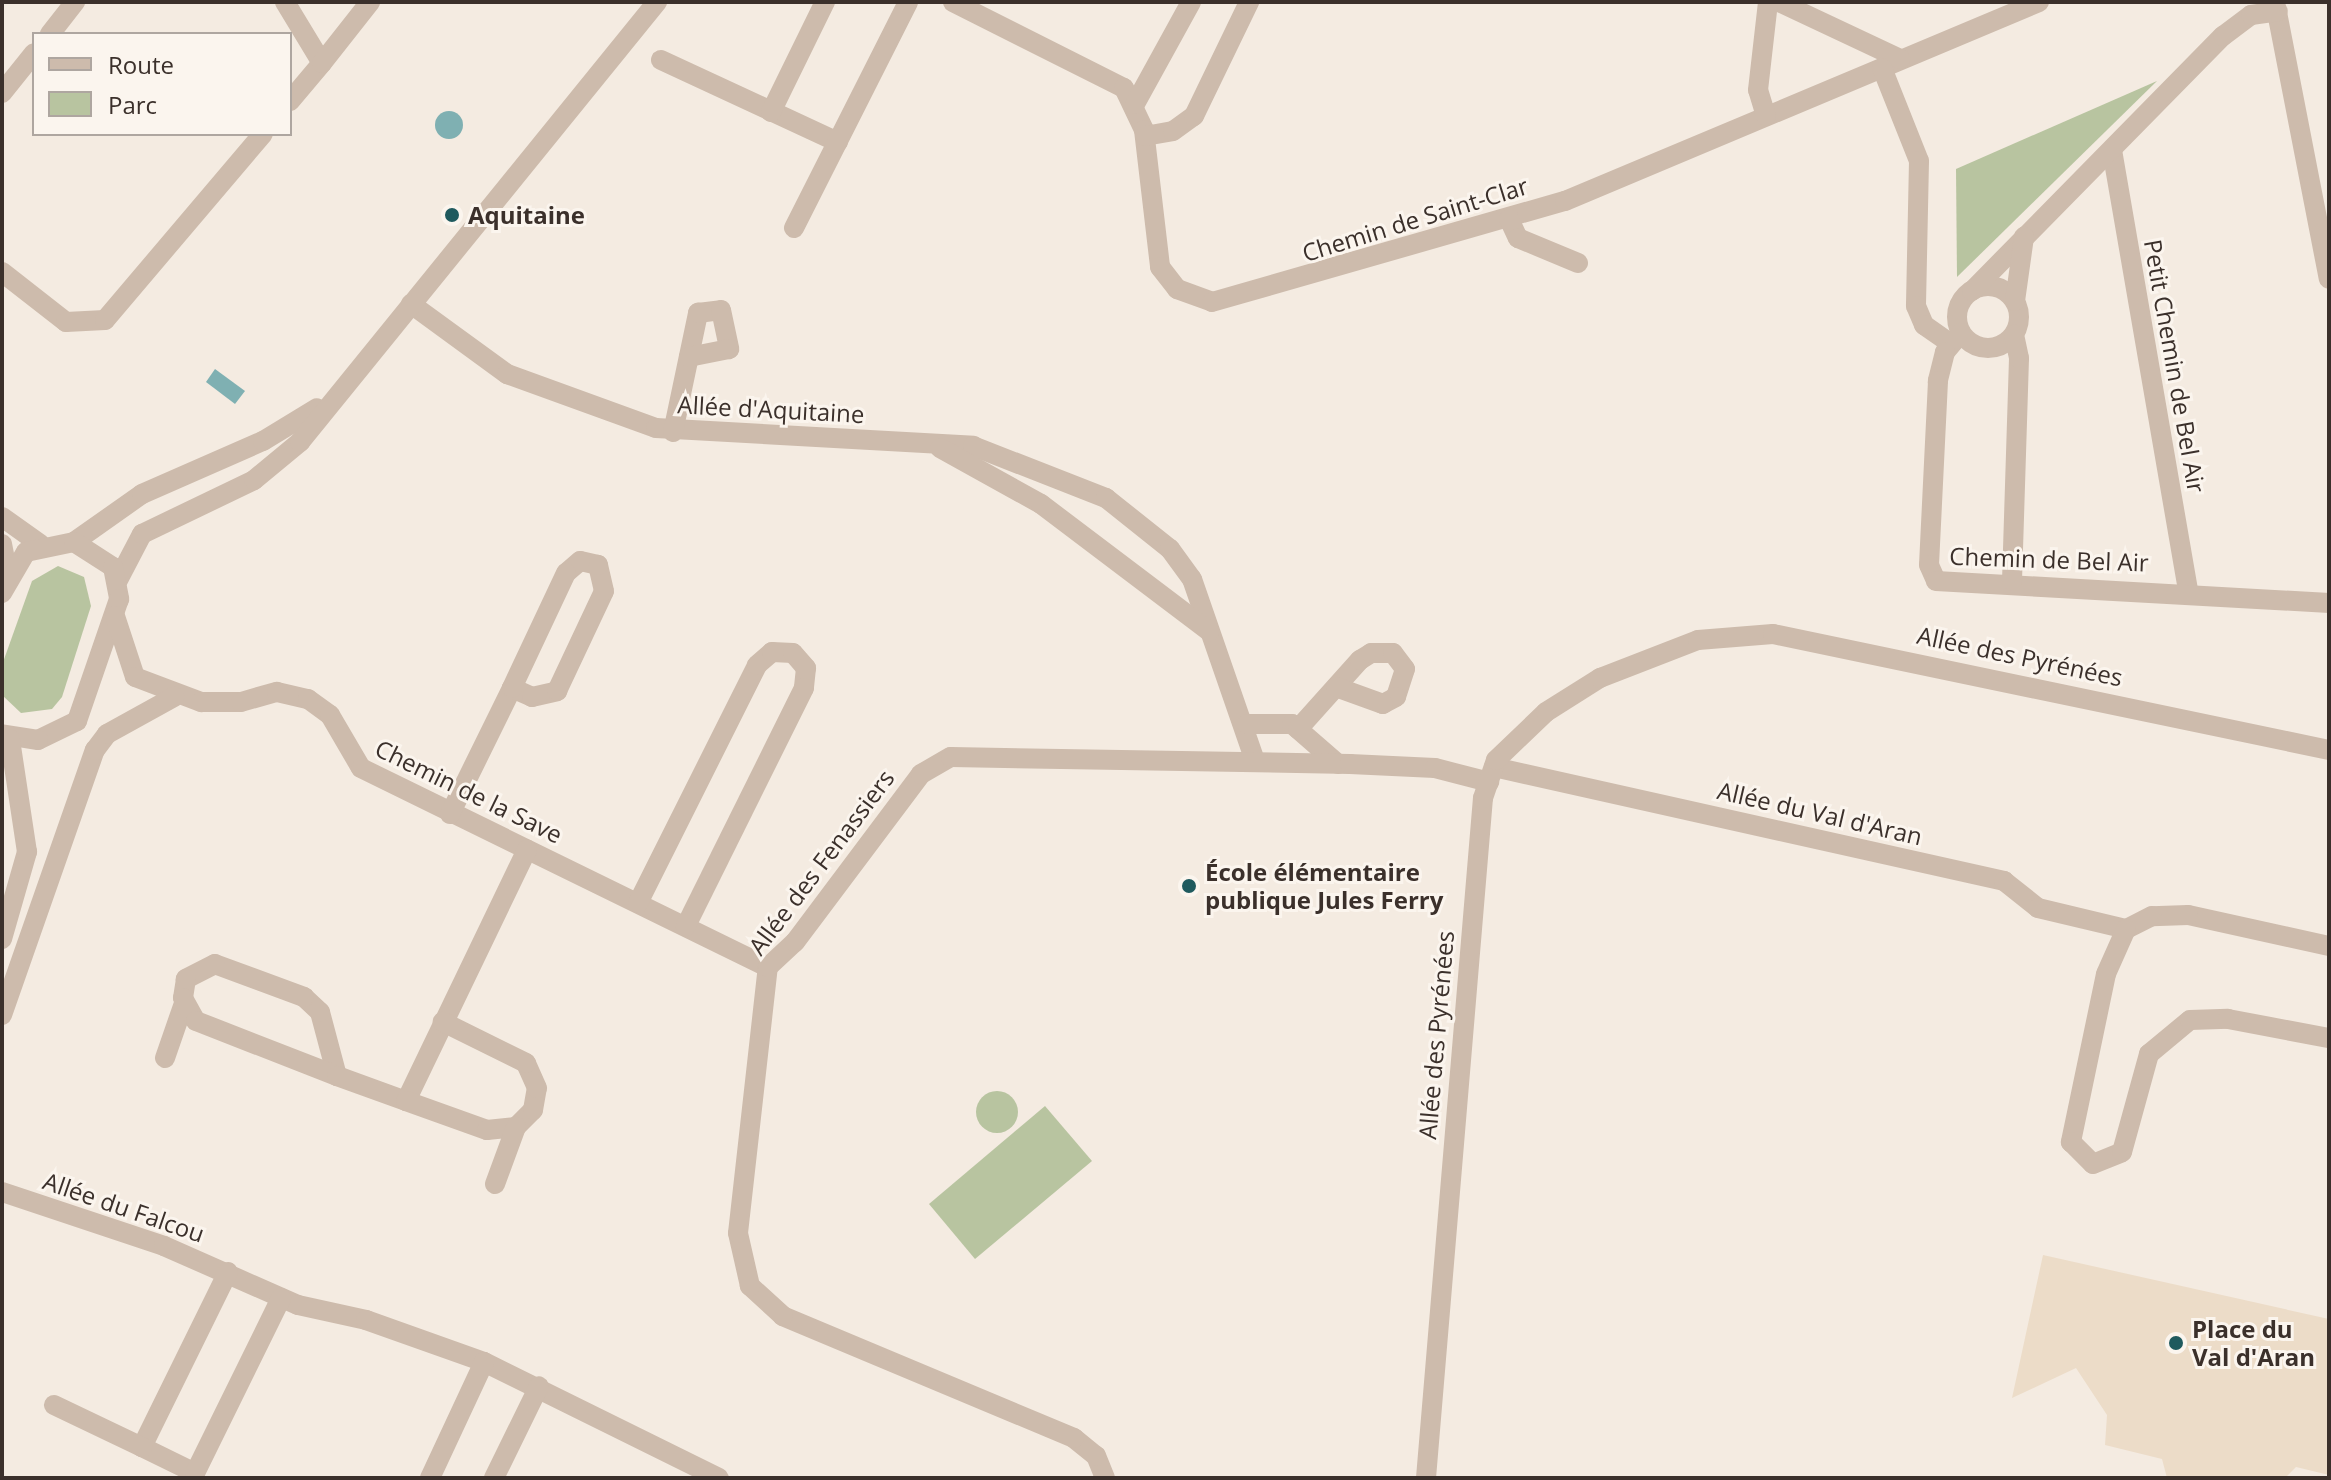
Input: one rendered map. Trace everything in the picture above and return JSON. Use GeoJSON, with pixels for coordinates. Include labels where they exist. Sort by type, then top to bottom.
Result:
{"type":"FeatureCollection","features":[{"type":"Feature","properties":{"kind":"street"},"geometry":{"type":"LineString","coordinates":[[52,32],[75,2]]}},
{"type":"Feature","properties":{"kind":"street"},"geometry":{"type":"LineString","coordinates":[[285,2],[322,63]]}},
{"type":"Feature","properties":{"kind":"street"},"geometry":{"type":"LineString","coordinates":[[292,99],[370,2]]}},
{"type":"Feature","properties":{"kind":"street"},"geometry":{"type":"LineString","coordinates":[[2,939],[27,852],[6,736],[38,740],[77,721],[115,616],[118,580],[142,534],[276,466],[657,2]]}},
{"type":"Feature","properties":{"kind":"street"},"geometry":{"type":"LineString","coordinates":[[771,112],[825,2]]}},
{"type":"Feature","properties":{"kind":"street"},"geometry":{"type":"LineString","coordinates":[[794,228],[908,2]]}},
{"type":"Feature","properties":{"kind":"street","name":"Chemin de Saint-Clar"},"geometry":{"type":"LineString","coordinates":[[953,2],[1113,79],[1135,104],[1145,136],[1156,258],[1177,289],[1201,301],[1236,299],[1509,219],[2039,2]]}},
{"type":"Feature","properties":{"kind":"street"},"geometry":{"type":"LineString","coordinates":[[1135,104],[1191,2]]}},
{"type":"Feature","properties":{"kind":"street"},"geometry":{"type":"LineString","coordinates":[[1145,136],[1173,131],[1194,116],[1249,2]]}},
{"type":"Feature","properties":{"kind":"street"},"geometry":{"type":"LineString","coordinates":[[1766,116],[1758,90],[1768,2]]}},
{"type":"Feature","properties":{"kind":"street"},"geometry":{"type":"LineString","coordinates":[[1779,2],[1891,64],[1919,161],[1916,306],[1924,325],[1993,348],[2014,335]]}},
{"type":"Feature","properties":{"kind":"street"},"geometry":{"type":"LineString","coordinates":[[2274,5],[2329,279]]}},
{"type":"Feature","properties":{"kind":"street","name":"Chemin de Bel Air"},"geometry":{"type":"LineString","coordinates":[[2274,5],[2237,24],[2024,237],[1958,310],[1956,338],[1938,381],[1930,575],[1946,583],[2012,581],[2188,590],[2329,603]]}},
{"type":"Feature","properties":{"kind":"street"},"geometry":{"type":"LineString","coordinates":[[2,93],[32,56]]}},
{"type":"Feature","properties":{"kind":"street"},"geometry":{"type":"LineString","coordinates":[[661,60],[838,142]]}},
{"type":"Feature","properties":{"kind":"street"},"geometry":{"type":"LineString","coordinates":[[2,272],[66,322],[105,320],[261,136]]}},
{"type":"Feature","properties":{"kind":"street","name":"Petit Chemin de Bel Air"},"geometry":{"type":"LineString","coordinates":[[2112,150],[2188,590]]}},
{"type":"Feature","properties":{"kind":"street"},"geometry":{"type":"LineString","coordinates":[[1509,219],[1518,238],[1578,263]]}},
{"type":"Feature","properties":{"kind":"street"},"geometry":{"type":"LineString","coordinates":[[2012,581],[2019,358],[2014,335],[2015,301],[2024,237]]}},
{"type":"Feature","properties":{"kind":"street"},"geometry":{"type":"LineString","coordinates":[[1972,291],[1996,287],[2015,301]]}},
{"type":"Feature","properties":{"kind":"street","name":"Allée d'Aquitaine"},"geometry":{"type":"LineString","coordinates":[[411,304],[507,374],[673,432],[922,440],[1001,452],[1106,498],[1184,566],[1247,724],[1255,761]]}},
{"type":"Feature","properties":{"kind":"street"},"geometry":{"type":"LineString","coordinates":[[673,432],[689,357]]}},
{"type":"Feature","properties":{"kind":"street"},"geometry":{"type":"LineString","coordinates":[[74,542],[142,494],[263,441],[333,396]]}},
{"type":"Feature","properties":{"kind":"street","name":"Allée d'Aquitaine"},"geometry":{"type":"LineString","coordinates":[[922,440],[1013,485],[1209,631]]}},
{"type":"Feature","properties":{"kind":"street"},"geometry":{"type":"LineString","coordinates":[[2,517],[40,544],[74,542],[104,556],[118,580]]}},
{"type":"Feature","properties":{"kind":"street"},"geometry":{"type":"LineString","coordinates":[[2,544],[5,585]]}},
{"type":"Feature","properties":{"kind":"street"},"geometry":{"type":"LineString","coordinates":[[5,585],[40,544]]}},
{"type":"Feature","properties":{"kind":"street"},"geometry":{"type":"LineString","coordinates":[[450,814],[566,573],[580,561],[598,565],[604,591],[557,691],[532,697],[512,688]]}},
{"type":"Feature","properties":{"kind":"street","name":"Chemin de Bel Air"},"geometry":{"type":"LineString","coordinates":[[2307,600],[2329,597]]}},
{"type":"Feature","properties":{"kind":"street","name":"Chemin de la Save"},"geometry":{"type":"LineString","coordinates":[[115,616],[135,677],[174,697],[241,702],[277,692],[308,699],[330,715],[361,768],[768,967]]}},
{"type":"Feature","properties":{"kind":"street","name":"Allée des Pyrénées"},"geometry":{"type":"LineString","coordinates":[[1426,1478],[1479,825],[1491,774],[1546,712],[1600,678],[1698,640],[1744,633],[1827,641],[2329,750]]}},
{"type":"Feature","properties":{"kind":"street"},"geometry":{"type":"LineString","coordinates":[[638,903],[757,665],[772,652],[793,653],[806,668],[804,688],[686,926]]}},
{"type":"Feature","properties":{"kind":"street"},"geometry":{"type":"LineString","coordinates":[[1298,729],[1336,687]]}},
{"type":"Feature","properties":{"kind":"street"},"geometry":{"type":"LineString","coordinates":[[2,1015],[95,750],[107,734],[174,697]]}},
{"type":"Feature","properties":{"kind":"street"},"geometry":{"type":"LineString","coordinates":[[1247,724],[1278,721],[1298,729],[1338,764]]}},
{"type":"Feature","properties":{"kind":"street","name":"Allée des Fenassiers"},"geometry":{"type":"LineString","coordinates":[[1105,1478],[1096,1456],[1074,1438],[783,1316],[750,1286],[738,1233],[768,967],[795,942],[921,774],[943,760],[970,755],[1255,761],[1435,768],[1491,774]]}},
{"type":"Feature","properties":{"kind":"street","name":"Allée du Val d'Aran"},"geometry":{"type":"LineString","coordinates":[[1491,774],[2004,881],[2038,908],[2126,929]]}},
{"type":"Feature","properties":{"kind":"street"},"geometry":{"type":"LineString","coordinates":[[406,1101],[527,850]]}},
{"type":"Feature","properties":{"kind":"street"},"geometry":{"type":"LineString","coordinates":[[2329,946],[2188,915],[2152,916],[2126,929],[2106,974],[2071,1131],[2083,1160],[2104,1164],[2122,1152],[2144,1066],[2162,1037],[2181,1025],[2212,1017],[2329,1038]]}},
{"type":"Feature","properties":{"kind":"street"},"geometry":{"type":"LineString","coordinates":[[165,1058],[184,1003],[186,979],[210,964],[304,997],[320,1012],[337,1076]]}},
{"type":"Feature","properties":{"kind":"street"},"geometry":{"type":"LineString","coordinates":[[184,1003],[196,1021],[337,1076],[487,1130],[516,1127]]}},
{"type":"Feature","properties":{"kind":"street"},"geometry":{"type":"LineString","coordinates":[[443,1022],[530,1069],[535,1102],[516,1127],[495,1184]]}},
{"type":"Feature","properties":{"kind":"street","name":"Allée du Falcou"},"geometry":{"type":"LineString","coordinates":[[2,1192],[228,1272],[281,1298],[484,1362],[539,1386],[719,1478]]}},
{"type":"Feature","properties":{"kind":"street"},"geometry":{"type":"LineString","coordinates":[[142,1447],[228,1272]]}},
{"type":"Feature","properties":{"kind":"street"},"geometry":{"type":"LineString","coordinates":[[54,1405],[193,1475],[281,1298]]}},
{"type":"Feature","properties":{"kind":"street"},"geometry":{"type":"LineString","coordinates":[[430,1478],[484,1362]]}},
{"type":"Feature","properties":{"kind":"street"},"geometry":{"type":"LineString","coordinates":[[494,1478],[539,1386]]}},
{"type":"Feature","properties":{"kind":"green space"},"geometry":{"type":"Polygon","coordinates":[[[2157,81],[1957,277],[1956,169],[2157,81]]]}},
{"type":"Feature","properties":{"kind":"green space"},"geometry":{"type":"Polygon","coordinates":[[[58,566],[84,577],[91,606],[62,697],[52,709],[21,713],[2,695],[2,665],[32,581],[58,566]]]}},
{"type":"Feature","properties":{"kind":"green space"},"geometry":{"type":"Polygon","coordinates":[[[997,1091],[1012,1097],[1018,1112],[1012,1127],[997,1133],[982,1127],[976,1112],[982,1097],[997,1091]]]}},
{"type":"Feature","properties":{"kind":"green space"},"geometry":{"type":"Polygon","coordinates":[[[1045,1106],[1092,1161],[975,1259],[929,1204],[1045,1106]]]}},
{"type":"Feature","properties":{"kind":"shaded area","name":"Place du Val d'Aran"},"geometry":{"type":"Polygon","coordinates":[[[2043,1255],[2329,1319],[2329,1475],[2296,1467],[2285,1478],[2167,1478],[2162,1459],[2105,1445],[2107,1415],[2076,1368],[2012,1398],[2043,1255]]]}},
{"type":"Feature","properties":{"kind":"water"},"geometry":{"type":"Polygon","coordinates":[[[449,111],[459,115],[463,125],[459,135],[449,139],[439,135],[435,125],[439,115],[449,111]]]}},
{"type":"Feature","properties":{"kind":"water"},"geometry":{"type":"Polygon","coordinates":[[[215,369],[245,391],[235,404],[206,382],[215,369]]]}},
{"type":"Feature","properties":{"kind":"place","name":"Aquitaine"},"geometry":{"type":"Point","coordinates":[452,215]}},
{"type":"Feature","properties":{"kind":"place","name":"École élémentaire publique Jules Ferry"},"geometry":{"type":"Point","coordinates":[1189,886]}},
{"type":"Feature","properties":{"kind":"place","name":"Place du Val d'Aran"},"geometry":{"type":"Point","coordinates":[2176,1343]}}]}
